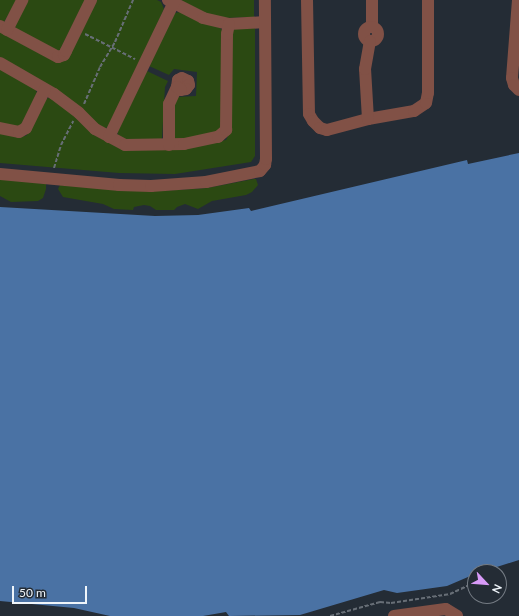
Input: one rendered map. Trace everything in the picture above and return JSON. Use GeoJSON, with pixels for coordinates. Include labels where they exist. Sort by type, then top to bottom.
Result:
{"type":"FeatureCollection","features":[{"type":"Feature","properties":{"kind":"street"},"geometry":{"type":"LineString","coordinates":[[22,0],[4,28],[58,57],[64,55],[90,0]]}},
{"type":"Feature","properties":{"kind":"street"},"geometry":{"type":"LineString","coordinates":[[0,174],[119,185],[151,186],[206,182],[260,171],[265,165],[266,159],[265,0]]}},
{"type":"Feature","properties":{"kind":"street"},"geometry":{"type":"LineString","coordinates":[[307,0],[309,114],[313,122],[320,128],[327,130],[368,119],[414,112],[426,102],[428,0]]}},
{"type":"Feature","properties":{"kind":"street"},"geometry":{"type":"LineString","coordinates":[[368,119],[365,69],[370,41],[367,40],[364,34],[366,29],[372,27],[372,0]]}},
{"type":"Feature","properties":{"kind":"street"},"geometry":{"type":"LineString","coordinates":[[518,0],[518,34],[512,78],[514,85],[519,90]]}},
{"type":"Feature","properties":{"kind":"street"},"geometry":{"type":"LineString","coordinates":[[109,137],[172,1],[203,18],[228,24],[265,22]]}},
{"type":"Feature","properties":{"kind":"street"},"geometry":{"type":"LineString","coordinates":[[0,62],[54,94],[79,113],[95,129],[125,145],[169,144],[218,137],[226,130],[228,24]]}},
{"type":"Feature","properties":{"kind":"street"},"geometry":{"type":"LineString","coordinates":[[169,144],[169,104],[178,87]]}},
{"type":"Feature","properties":{"kind":"street"},"geometry":{"type":"LineString","coordinates":[[0,128],[19,132],[26,128],[45,89]]}},
{"type":"Feature","properties":{"kind":"street"},"geometry":{"type":"LineString","coordinates":[[394,616],[446,609],[457,616]]}},
{"type":"Feature","properties":{"kind":"path"},"geometry":{"type":"LineString","coordinates":[[53,173],[61,145],[87,100],[100,67],[112,48],[132,0]]}},
{"type":"Feature","properties":{"kind":"path"},"geometry":{"type":"LineString","coordinates":[[80,32],[141,62]]}},
{"type":"Feature","properties":{"kind":"path"},"geometry":{"type":"LineString","coordinates":[[330,616],[380,602],[391,603],[450,594],[467,586]]}},
{"type":"Feature","properties":{"kind":"green space"},"geometry":{"type":"Polygon","coordinates":[[[0,0],[17,0],[4,22],[0,21],[0,0]]]}},
{"type":"Feature","properties":{"kind":"green space"},"geometry":{"type":"Polygon","coordinates":[[[26,0],[85,0],[60,50],[58,51],[19,32],[14,26],[26,0]]]}},
{"type":"Feature","properties":{"kind":"green space"},"geometry":{"type":"Polygon","coordinates":[[[95,0],[157,0],[161,2],[164,9],[110,127],[105,128],[100,127],[56,89],[0,57],[0,32],[54,61],[95,0]]]}},
{"type":"Feature","properties":{"kind":"green space"},"geometry":{"type":"Polygon","coordinates":[[[182,0],[254,0],[254,17],[223,18],[212,16],[183,2],[182,0]]]}},
{"type":"Feature","properties":{"kind":"green space"},"geometry":{"type":"Polygon","coordinates":[[[180,12],[220,28],[223,31],[223,128],[219,132],[177,140],[173,137],[175,97],[196,96],[197,72],[174,69],[169,75],[149,66],[175,13],[180,12]]]}},
{"type":"Feature","properties":{"kind":"green space"},"geometry":{"type":"Polygon","coordinates":[[[255,26],[255,156],[251,162],[175,174],[119,173],[0,163],[0,132],[26,136],[45,100],[48,98],[56,99],[93,134],[117,147],[184,148],[226,140],[232,128],[232,31],[238,27],[255,26]]]}},
{"type":"Feature","properties":{"kind":"green space"},"geometry":{"type":"Polygon","coordinates":[[[0,68],[36,90],[37,94],[23,127],[0,124],[0,68]]]}},
{"type":"Feature","properties":{"kind":"green space"},"geometry":{"type":"Polygon","coordinates":[[[147,71],[168,81],[165,87],[162,138],[159,141],[125,140],[119,136],[117,132],[147,71]]]}},
{"type":"Feature","properties":{"kind":"green space"},"geometry":{"type":"Polygon","coordinates":[[[0,179],[46,184],[46,189],[43,198],[38,201],[11,202],[0,196],[0,179]]]}},
{"type":"Feature","properties":{"kind":"green space"},"geometry":{"type":"Polygon","coordinates":[[[256,179],[258,185],[252,192],[246,195],[212,201],[198,209],[185,204],[174,210],[156,210],[150,206],[144,205],[134,207],[133,210],[114,209],[103,204],[63,197],[58,189],[60,185],[151,191],[177,190],[207,188],[256,179]]]}},
{"type":"Feature","properties":{"kind":"water"},"geometry":{"type":"Polygon","coordinates":[[[519,153],[519,560],[506,564],[467,564],[467,577],[447,586],[397,593],[384,590],[300,615],[229,616],[226,612],[203,616],[110,616],[74,608],[0,601],[0,207],[155,216],[198,215],[249,208],[251,211],[467,160],[468,164],[519,153]]]}}]}
